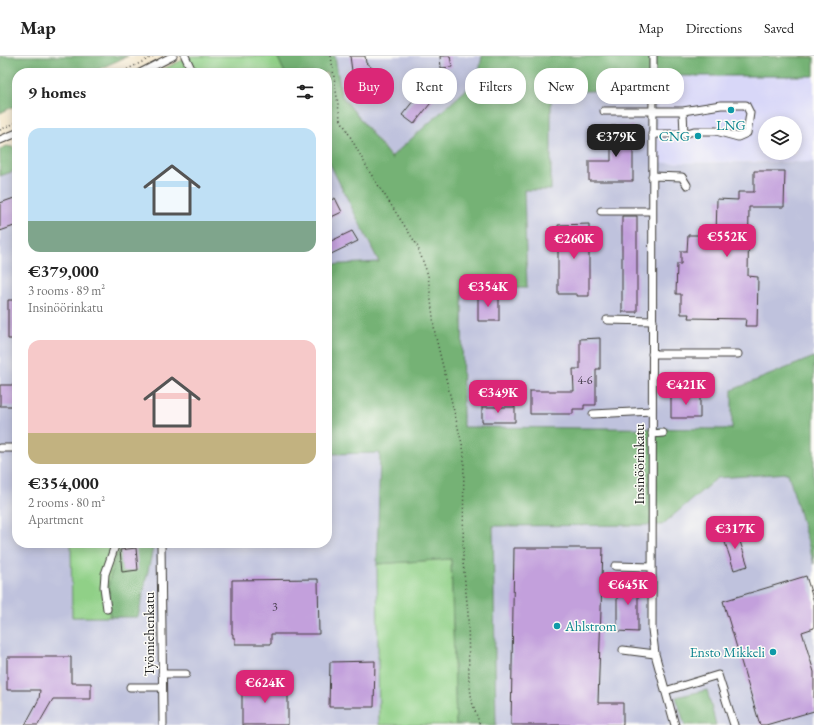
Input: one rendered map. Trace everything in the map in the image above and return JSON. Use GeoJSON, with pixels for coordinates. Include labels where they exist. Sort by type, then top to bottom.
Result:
{"type":"FeatureCollection","features":[{"type":"Feature","properties":{"kind":"street"},"geometry":{"type":"LineString","coordinates":[[150,68],[173,56]]}},
{"type":"Feature","properties":{"kind":"street"},"geometry":{"type":"LineString","coordinates":[[185,56],[191,68]]}},
{"type":"Feature","properties":{"kind":"street","name":"Insinöörinkatu"},"geometry":{"type":"LineString","coordinates":[[652,56],[652,629],[655,654],[675,725]]}},
{"type":"Feature","properties":{"kind":"street"},"geometry":{"type":"LineString","coordinates":[[604,111],[684,111],[721,105],[746,105],[750,113],[747,133],[738,137],[716,131],[694,131],[684,134],[652,134]]}},
{"type":"Feature","properties":{"kind":"street"},"geometry":{"type":"LineString","coordinates":[[684,111],[684,134]]}},
{"type":"Feature","properties":{"kind":"street"},"geometry":{"type":"LineString","coordinates":[[0,140],[12,136]]}},
{"type":"Feature","properties":{"kind":"street"},"geometry":{"type":"LineString","coordinates":[[652,176],[682,177],[687,185]]}},
{"type":"Feature","properties":{"kind":"street"},"geometry":{"type":"LineString","coordinates":[[601,212],[652,211]]}},
{"type":"Feature","properties":{"kind":"street"},"geometry":{"type":"LineString","coordinates":[[607,320],[653,321]]}},
{"type":"Feature","properties":{"kind":"street"},"geometry":{"type":"LineString","coordinates":[[652,354],[738,354]]}},
{"type":"Feature","properties":{"kind":"street"},"geometry":{"type":"LineString","coordinates":[[594,414],[652,411]]}},
{"type":"Feature","properties":{"kind":"street"},"geometry":{"type":"LineString","coordinates":[[652,434],[663,433]]}},
{"type":"Feature","properties":{"kind":"street"},"geometry":{"type":"LineString","coordinates":[[0,448],[12,448]]}},
{"type":"Feature","properties":{"kind":"street"},"geometry":{"type":"LineString","coordinates":[[107,609],[104,588],[105,574],[114,548]]}},
{"type":"Feature","properties":{"kind":"street","name":"Työmiehenkatu"},"geometry":{"type":"LineString","coordinates":[[162,548],[163,725]]}},
{"type":"Feature","properties":{"kind":"street"},"geometry":{"type":"LineString","coordinates":[[615,566],[652,567]]}},
{"type":"Feature","properties":{"kind":"street"},"geometry":{"type":"LineString","coordinates":[[623,650],[655,654]]}},
{"type":"Feature","properties":{"kind":"street"},"geometry":{"type":"LineString","coordinates":[[162,674],[186,674]]}},
{"type":"Feature","properties":{"kind":"street"},"geometry":{"type":"LineString","coordinates":[[665,691],[718,675],[734,725]]}},
{"type":"Feature","properties":{"kind":"street"},"geometry":{"type":"LineString","coordinates":[[130,687],[162,687]]}},
{"type":"Feature","properties":{"kind":"path"},"geometry":{"type":"LineString","coordinates":[[130,68],[154,56]]}},
{"type":"Feature","properties":{"kind":"path"},"geometry":{"type":"LineString","coordinates":[[331,56],[340,118],[369,171],[417,245],[428,275],[435,334],[464,452],[462,562],[468,613],[469,680],[472,702],[480,725]]}},
{"type":"Feature","properties":{"kind":"path"},"geometry":{"type":"LineString","coordinates":[[0,130],[12,125]]}},
{"type":"Feature","properties":{"kind":"shaded area"},"geometry":{"type":"Polygon","coordinates":[[[335,56],[482,56],[480,68],[465,68],[465,91],[457,98],[457,68],[402,68],[402,104],[450,104],[391,157],[348,104],[394,104],[394,68],[344,68],[344,99],[341,95],[335,56]]]}},
{"type":"Feature","properties":{"kind":"shaded area"},"geometry":{"type":"Polygon","coordinates":[[[684,76],[814,76],[814,162],[657,163],[657,104],[684,104],[684,76]]]}},
{"type":"Feature","properties":{"kind":"shaded area"},"geometry":{"type":"Polygon","coordinates":[[[588,91],[596,91],[596,104],[657,104],[657,163],[814,162],[814,357],[732,390],[732,429],[463,427],[462,288],[527,287],[524,190],[551,190],[550,104],[588,104],[588,91]]]}},
{"type":"Feature","properties":{"kind":"shaded area"},"geometry":{"type":"Polygon","coordinates":[[[332,168],[379,263],[332,265],[332,168]]]}},
{"type":"Feature","properties":{"kind":"shaded area"},"geometry":{"type":"Polygon","coordinates":[[[12,172],[12,548],[71,548],[72,617],[138,617],[153,548],[332,548],[332,454],[380,452],[377,564],[379,725],[1,725],[0,176],[12,172]]]}},
{"type":"Feature","properties":{"kind":"shaded area"},"geometry":{"type":"Polygon","coordinates":[[[788,473],[814,564],[814,725],[716,725],[707,690],[676,697],[685,725],[496,725],[493,525],[662,525],[717,478],[788,473]]]}},
{"type":"Feature","properties":{"kind":"green space"},"geometry":{"type":"Polygon","coordinates":[[[0,56],[128,56],[101,68],[12,68],[12,107],[0,113],[0,56]]]}},
{"type":"Feature","properties":{"kind":"green space"},"geometry":{"type":"Polygon","coordinates":[[[191,56],[277,56],[283,68],[166,68],[191,56]]]}},
{"type":"Feature","properties":{"kind":"green space"},"geometry":{"type":"Polygon","coordinates":[[[277,56],[335,56],[341,95],[344,99],[344,104],[348,104],[392,159],[391,157],[450,104],[457,104],[457,98],[465,91],[465,104],[526,104],[526,68],[480,68],[482,56],[814,57],[814,76],[684,76],[684,68],[596,68],[596,91],[588,91],[588,68],[534,68],[534,104],[551,104],[551,190],[524,190],[527,287],[462,288],[463,427],[732,429],[732,390],[814,357],[814,564],[788,473],[717,478],[662,525],[493,526],[496,725],[456,725],[451,559],[377,564],[380,453],[332,454],[332,265],[379,262],[332,168],[332,68],[283,68],[277,56]]]}},
{"type":"Feature","properties":{"kind":"green space"},"geometry":{"type":"Polygon","coordinates":[[[7,146],[12,147],[12,172],[0,176],[0,149],[7,146]]]}},
{"type":"Feature","properties":{"kind":"green space"},"geometry":{"type":"Polygon","coordinates":[[[71,548],[118,548],[109,581],[110,617],[72,617],[71,548]]]}},
{"type":"Feature","properties":{"kind":"green space"},"geometry":{"type":"Polygon","coordinates":[[[118,548],[153,548],[138,617],[110,617],[109,581],[118,548]]]}},
{"type":"Feature","properties":{"kind":"green space"},"geometry":{"type":"Polygon","coordinates":[[[451,559],[456,725],[379,725],[377,564],[451,559]]]}},
{"type":"Feature","properties":{"kind":"green space"},"geometry":{"type":"Polygon","coordinates":[[[707,690],[716,725],[685,725],[676,697],[707,690]]]}},
{"type":"Feature","properties":{"kind":"building"},"geometry":{"type":"Polygon","coordinates":[[[350,56],[365,56],[366,63],[372,68],[352,68],[350,56]]]}},
{"type":"Feature","properties":{"kind":"building"},"geometry":{"type":"Polygon","coordinates":[[[440,56],[450,56],[452,67],[441,68],[440,56]]]}},
{"type":"Feature","properties":{"kind":"building"},"geometry":{"type":"Polygon","coordinates":[[[411,104],[430,104],[414,124],[402,115],[411,104]]]}},
{"type":"Feature","properties":{"kind":"building"},"geometry":{"type":"Polygon","coordinates":[[[611,126],[633,126],[633,181],[589,181],[589,161],[611,161],[611,126]]]}},
{"type":"Feature","properties":{"kind":"building"},"geometry":{"type":"Polygon","coordinates":[[[754,171],[785,171],[784,207],[749,207],[748,276],[758,277],[757,326],[745,326],[746,319],[688,318],[689,314],[681,314],[681,294],[676,294],[677,264],[681,264],[681,251],[687,251],[688,235],[716,235],[717,199],[738,200],[738,192],[754,192],[754,171]]]}},
{"type":"Feature","properties":{"kind":"building"},"geometry":{"type":"Polygon","coordinates":[[[335,198],[342,212],[332,217],[332,200],[335,198]]]}},
{"type":"Feature","properties":{"kind":"building"},"geometry":{"type":"Polygon","coordinates":[[[12,199],[12,227],[0,231],[0,203],[12,199]]]}},
{"type":"Feature","properties":{"kind":"building"},"geometry":{"type":"Polygon","coordinates":[[[622,216],[637,216],[637,312],[622,312],[622,216]]]}},
{"type":"Feature","properties":{"kind":"building"},"geometry":{"type":"Polygon","coordinates":[[[589,224],[589,296],[577,296],[577,294],[558,294],[558,225],[589,224]]]}},
{"type":"Feature","properties":{"kind":"building"},"geometry":{"type":"Polygon","coordinates":[[[352,231],[358,241],[332,254],[332,241],[352,231]]]}},
{"type":"Feature","properties":{"kind":"building"},"geometry":{"type":"Polygon","coordinates":[[[478,295],[499,295],[499,321],[478,321],[478,295]]]}},
{"type":"Feature","properties":{"kind":"building"},"geometry":{"type":"Polygon","coordinates":[[[8,300],[12,300],[12,339],[8,339],[8,300]]]}},
{"type":"Feature","properties":{"kind":"building"},"geometry":{"type":"Polygon","coordinates":[[[600,338],[600,369],[596,369],[596,405],[584,405],[584,409],[573,409],[573,414],[530,414],[530,391],[574,391],[573,369],[580,369],[580,339],[600,338]]]}},
{"type":"Feature","properties":{"kind":"building"},"geometry":{"type":"Polygon","coordinates":[[[0,385],[12,385],[12,406],[0,406],[0,385]]]}},
{"type":"Feature","properties":{"kind":"building"},"geometry":{"type":"Polygon","coordinates":[[[671,393],[700,393],[700,418],[671,418],[671,393]]]}},
{"type":"Feature","properties":{"kind":"building"},"geometry":{"type":"Polygon","coordinates":[[[482,407],[515,407],[515,422],[482,422],[482,407]]]}},
{"type":"Feature","properties":{"kind":"building"},"geometry":{"type":"Polygon","coordinates":[[[736,529],[748,566],[734,570],[722,533],[736,529]]]}},
{"type":"Feature","properties":{"kind":"building"},"geometry":{"type":"Polygon","coordinates":[[[136,548],[138,570],[122,572],[120,550],[136,548]]]}},
{"type":"Feature","properties":{"kind":"building","name":"Ahlstrom"},"geometry":{"type":"Polygon","coordinates":[[[514,548],[603,548],[598,703],[623,703],[623,725],[511,725],[514,548]]]}},
{"type":"Feature","properties":{"kind":"building","name":"Ensto Mikkeli"},"geometry":{"type":"Polygon","coordinates":[[[806,576],[814,602],[814,628],[802,632],[814,672],[814,711],[766,725],[760,725],[723,601],[806,576]]]}},
{"type":"Feature","properties":{"kind":"building"},"geometry":{"type":"Polygon","coordinates":[[[318,579],[319,634],[271,634],[271,644],[235,644],[235,638],[233,638],[232,634],[232,580],[318,579]]]}},
{"type":"Feature","properties":{"kind":"building"},"geometry":{"type":"Polygon","coordinates":[[[617,580],[638,581],[638,632],[617,631],[617,580]]]}},
{"type":"Feature","properties":{"kind":"building"},"geometry":{"type":"Polygon","coordinates":[[[7,657],[71,657],[71,683],[91,683],[91,699],[53,699],[38,725],[25,725],[39,699],[40,690],[7,690],[7,657]]]}},
{"type":"Feature","properties":{"kind":"building"},"geometry":{"type":"Polygon","coordinates":[[[375,661],[374,707],[329,707],[330,662],[375,661]]]}},
{"type":"Feature","properties":{"kind":"building"},"geometry":{"type":"Polygon","coordinates":[[[242,683],[288,683],[288,725],[242,725],[242,683]]]}},
{"type":"Feature","properties":{"kind":"place","name":"LNG"},"geometry":{"type":"Point","coordinates":[731,110]}},
{"type":"Feature","properties":{"kind":"place","name":"CNG"},"geometry":{"type":"Point","coordinates":[698,136]}},
{"type":"Feature","properties":{"kind":"place","name":"Ahlstrom"},"geometry":{"type":"Point","coordinates":[557,626]}},
{"type":"Feature","properties":{"kind":"place","name":"Ensto Mikkeli"},"geometry":{"type":"Point","coordinates":[773,652]}}]}
